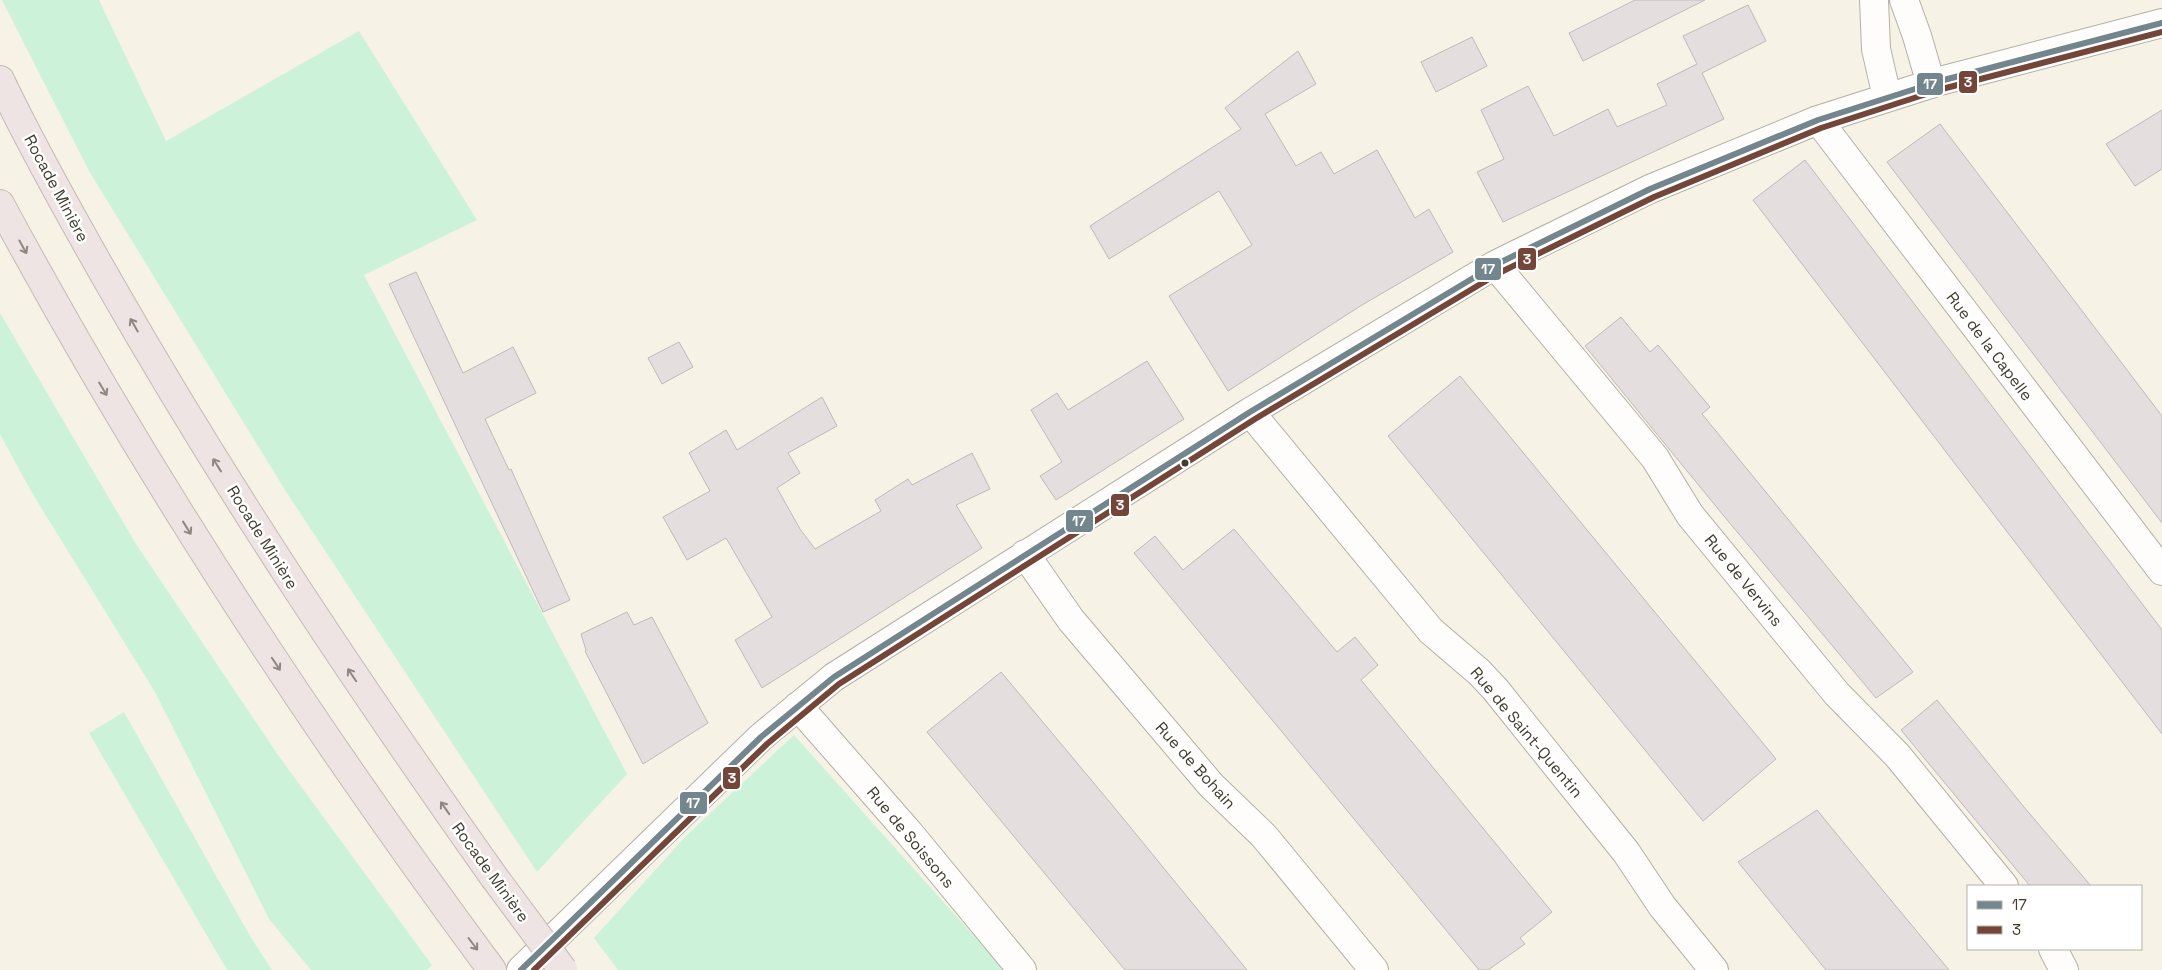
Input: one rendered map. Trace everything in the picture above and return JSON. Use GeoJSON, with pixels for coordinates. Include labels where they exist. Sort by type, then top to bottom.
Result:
{"type":"FeatureCollection","features":[{"type":"Feature","properties":{"kind":"highway","name":"Rocade Minière"},"geometry":{"type":"LineString","coordinates":[[0,80],[86,241],[198,434],[325,634],[494,877],[563,970]]}},
{"type":"Feature","properties":{"kind":"highway"},"geometry":{"type":"LineString","coordinates":[[0,204],[86,359],[227,591],[315,722],[492,970]]}},
{"type":"Feature","properties":{"kind":"street"},"geometry":{"type":"LineString","coordinates":[[1874,0],[1876,49],[1887,97]]}},
{"type":"Feature","properties":{"kind":"street"},"geometry":{"type":"LineString","coordinates":[[1904,0],[1918,36],[1931,84]]}},
{"type":"Feature","properties":{"kind":"street"},"geometry":{"type":"LineString","coordinates":[[521,970],[682,812],[798,706],[862,658],[1250,412],[1495,265],[1650,189],[1818,120],[1931,84],[2162,24]]}},
{"type":"Feature","properties":{"kind":"street","name":"Rue de la Capelle"},"geometry":{"type":"LineString","coordinates":[[1818,120],[2162,571]]}},
{"type":"Feature","properties":{"kind":"street","name":"Rue de Vervins"},"geometry":{"type":"LineString","coordinates":[[1495,265],[1654,458],[1690,515],[1836,694],[1897,755],[2003,885]]}},
{"type":"Feature","properties":{"kind":"street","name":"Rue de Saint-Quentin"},"geometry":{"type":"LineString","coordinates":[[1250,412],[1431,631],[1479,672],[1495,689],[1626,852],[1662,906],[1714,970]]}},
{"type":"Feature","properties":{"kind":"street","name":"Rue de Bohain"},"geometry":{"type":"LineString","coordinates":[[1025,554],[1070,620],[1211,785],[1264,836],[1374,970]]}},
{"type":"Feature","properties":{"kind":"street","name":"Rue de Soissons"},"geometry":{"type":"LineString","coordinates":[[798,706],[910,834],[1022,970]]}},
{"type":"Feature","properties":{"kind":"street"},"geometry":{"type":"LineString","coordinates":[[2054,950],[2064,970]]}},
{"type":"Feature","properties":{"kind":"green space"},"geometry":{"type":"Polygon","coordinates":[[[2,0],[99,0],[166,141],[359,31],[477,220],[364,275],[627,774],[537,872],[285,490],[89,171],[2,0]]]}},
{"type":"Feature","properties":{"kind":"green space"},"geometry":{"type":"Polygon","coordinates":[[[0,313],[136,544],[278,755],[432,965],[427,970],[311,970],[269,919],[155,692],[32,493],[0,434],[0,313]]]}},
{"type":"Feature","properties":{"kind":"green space"},"geometry":{"type":"Polygon","coordinates":[[[124,712],[250,936],[272,970],[227,970],[89,733],[124,712]]]}},
{"type":"Feature","properties":{"kind":"green space"},"geometry":{"type":"Polygon","coordinates":[[[794,735],[1005,970],[618,970],[594,938],[686,836],[794,735]]]}},
{"type":"Feature","properties":{"kind":"building"},"geometry":{"type":"Polygon","coordinates":[[[1635,0],[1705,0],[1583,61],[1569,33],[1635,0]]]}},
{"type":"Feature","properties":{"kind":"building"},"geometry":{"type":"Polygon","coordinates":[[[1748,5],[1766,41],[1702,73],[1724,119],[1503,222],[1477,172],[1504,159],[1481,110],[1528,86],[1554,136],[1608,109],[1617,127],[1667,105],[1657,84],[1697,64],[1683,36],[1748,5]]]}},
{"type":"Feature","properties":{"kind":"building"},"geometry":{"type":"Polygon","coordinates":[[[1472,37],[1487,66],[1436,92],[1421,62],[1472,37]]]}},
{"type":"Feature","properties":{"kind":"building"},"geometry":{"type":"Polygon","coordinates":[[[1298,51],[1316,84],[1265,114],[1296,166],[1321,152],[1334,174],[1377,150],[1415,218],[1429,209],[1453,252],[1362,305],[1228,391],[1169,296],[1252,245],[1219,191],[1109,259],[1090,226],[1241,129],[1225,108],[1298,51]]]}},
{"type":"Feature","properties":{"kind":"building"},"geometry":{"type":"Polygon","coordinates":[[[2162,110],[2162,169],[2135,186],[2106,144],[2162,110]]]}},
{"type":"Feature","properties":{"kind":"building"},"geometry":{"type":"Polygon","coordinates":[[[1940,124],[2162,416],[2162,523],[1887,162],[1940,124]]]}},
{"type":"Feature","properties":{"kind":"building"},"geometry":{"type":"Polygon","coordinates":[[[1805,160],[2162,630],[2162,734],[1753,200],[1805,160]]]}},
{"type":"Feature","properties":{"kind":"building"},"geometry":{"type":"Polygon","coordinates":[[[416,272],[463,373],[513,347],[536,393],[485,419],[509,470],[511,469],[570,600],[543,612],[389,284],[416,272]]]}},
{"type":"Feature","properties":{"kind":"building"},"geometry":{"type":"Polygon","coordinates":[[[1621,317],[1650,352],[1658,345],[1710,407],[1702,414],[1913,672],[1876,698],[1723,515],[1585,346],[1621,317]]]}},
{"type":"Feature","properties":{"kind":"building"},"geometry":{"type":"Polygon","coordinates":[[[679,342],[693,367],[662,384],[648,358],[679,342]]]}},
{"type":"Feature","properties":{"kind":"building"},"geometry":{"type":"Polygon","coordinates":[[[1147,361],[1184,419],[1056,500],[1040,476],[1062,462],[1031,410],[1057,393],[1068,410],[1147,361]]]}},
{"type":"Feature","properties":{"kind":"building"},"geometry":{"type":"Polygon","coordinates":[[[1460,376],[1776,759],[1703,821],[1388,436],[1460,376]]]}},
{"type":"Feature","properties":{"kind":"building"},"geometry":{"type":"Polygon","coordinates":[[[822,397],[837,426],[788,453],[800,473],[777,488],[800,529],[815,549],[881,511],[875,500],[908,479],[912,485],[972,453],[990,489],[956,505],[982,548],[762,688],[735,640],[772,617],[726,538],[687,560],[663,517],[710,491],[689,453],[726,430],[737,450],[822,397]]]}},
{"type":"Feature","properties":{"kind":"building"},"geometry":{"type":"Polygon","coordinates":[[[1234,529],[1337,652],[1355,637],[1378,665],[1361,680],[1552,912],[1520,938],[1525,944],[1488,970],[1479,970],[1134,553],[1155,536],[1183,570],[1234,529]]]}},
{"type":"Feature","properties":{"kind":"building"},"geometry":{"type":"Polygon","coordinates":[[[627,612],[634,625],[652,617],[708,723],[643,764],[585,651],[581,634],[627,612]]]}},
{"type":"Feature","properties":{"kind":"building"},"geometry":{"type":"Polygon","coordinates":[[[1001,672],[1247,970],[1125,970],[927,732],[1001,672]]]}},
{"type":"Feature","properties":{"kind":"building"},"geometry":{"type":"Polygon","coordinates":[[[1937,700],[2090,885],[2029,885],[1901,730],[1937,700]]]}},
{"type":"Feature","properties":{"kind":"building"},"geometry":{"type":"Polygon","coordinates":[[[1817,810],[1949,970],[1826,970],[1738,862],[1817,810]]]}},
{"type":"Feature","properties":{"kind":"transit line","name":"17"},"geometry":{"type":"LineString","coordinates":[[521,970],[761,737],[834,677],[1250,412],[1495,265],[1650,189],[1818,120],[1940,81],[2162,23]]}},
{"type":"Feature","properties":{"kind":"transit line","name":"3"},"geometry":{"type":"LineString","coordinates":[[534,970],[767,744],[839,684],[1255,419],[1499,273],[1654,197],[1821,128],[1942,89],[2162,32]]}}]}
